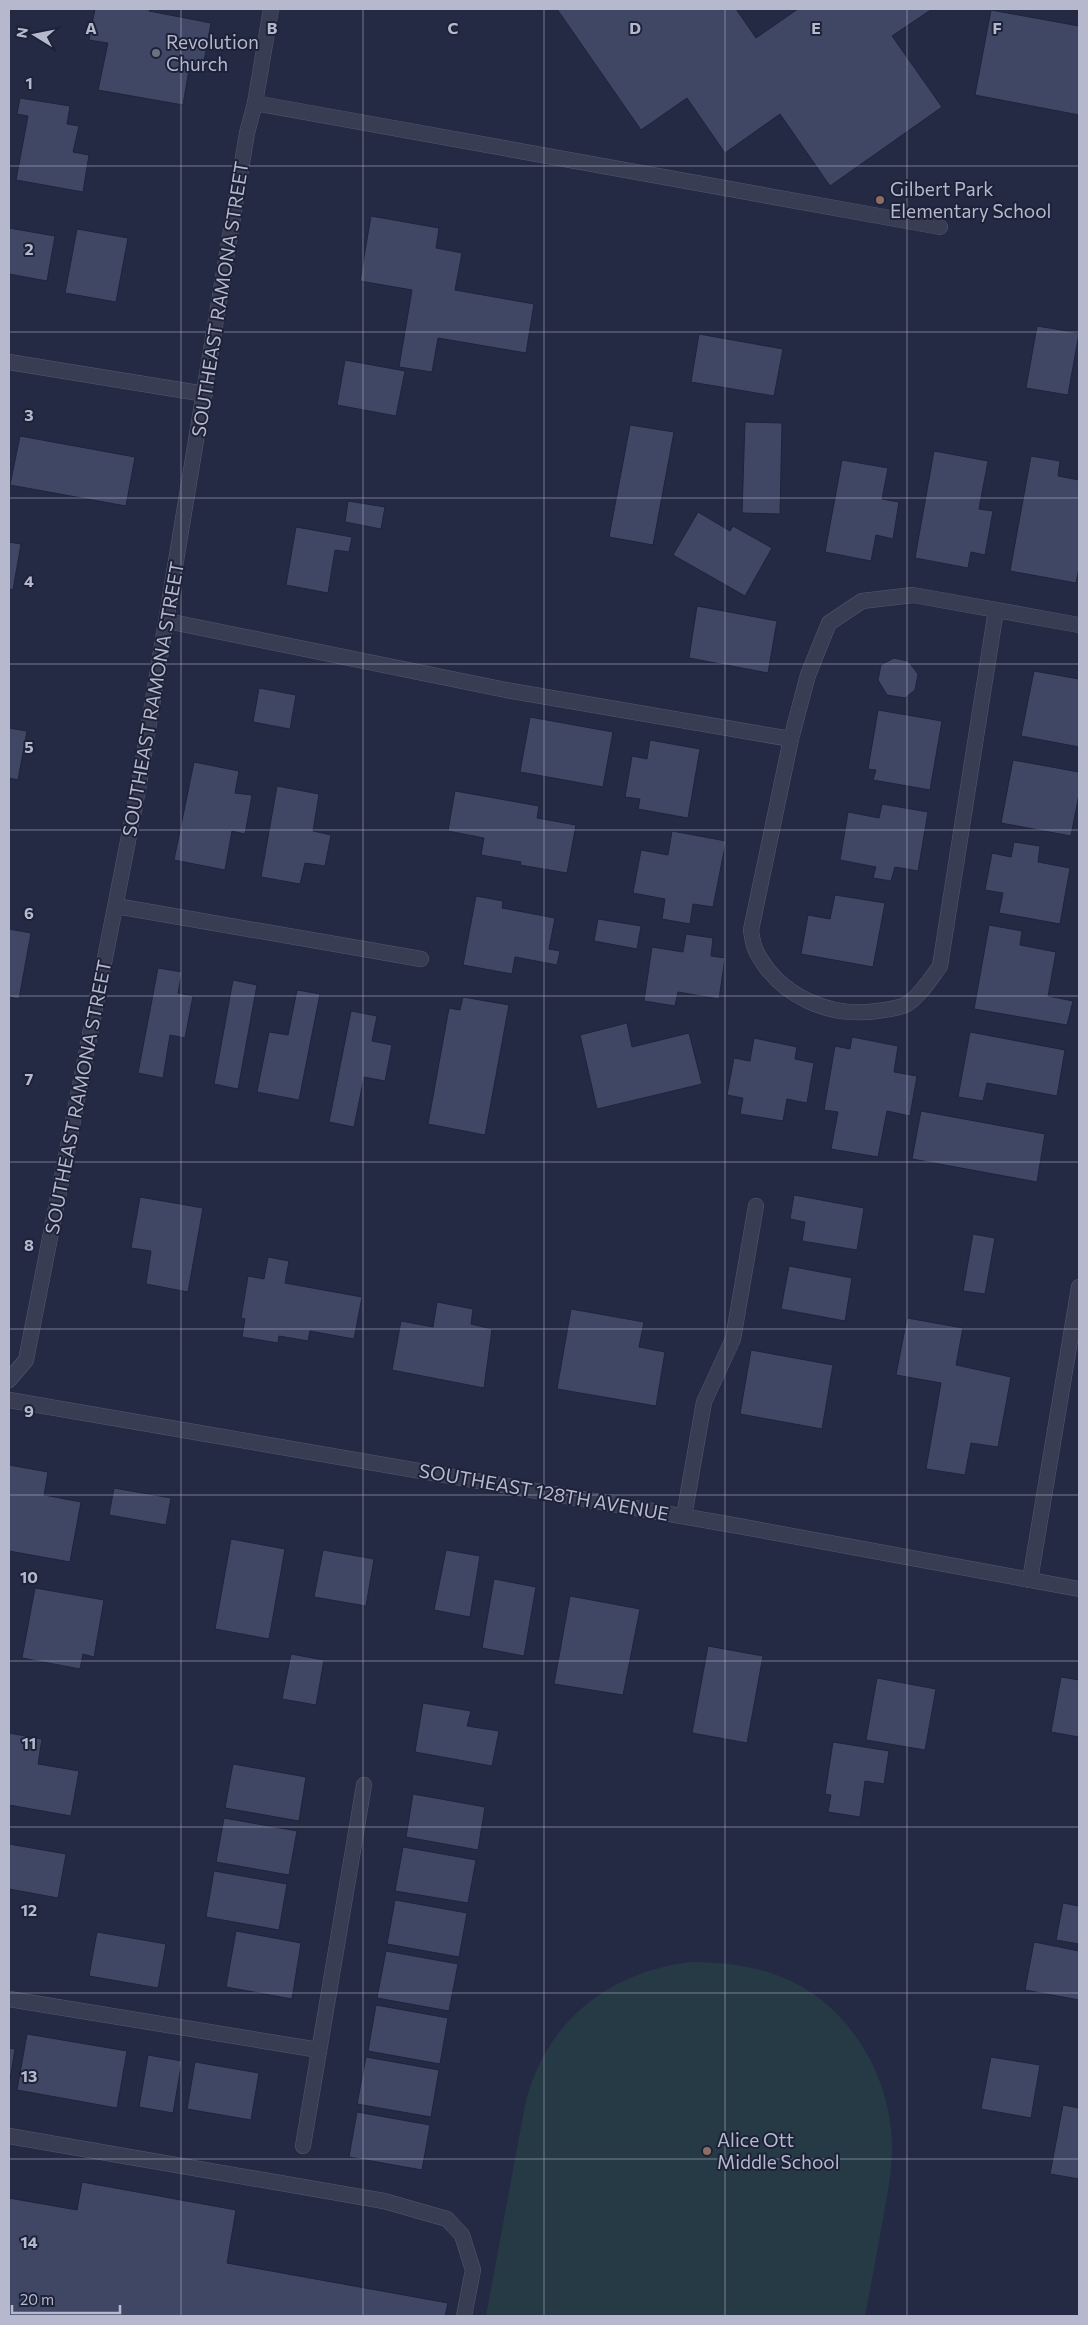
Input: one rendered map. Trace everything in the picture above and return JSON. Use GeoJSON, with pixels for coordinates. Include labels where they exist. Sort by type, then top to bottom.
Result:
{"type":"FeatureCollection","features":[{"type":"Feature","properties":{"kind":"street","name":"SOUTHEAST RAMONA STREET"},"geometry":{"type":"LineString","coordinates":[[9,1380],[26,1360],[116,906],[167,621],[247,133],[255,103],[271,9]]}},
{"type":"Feature","properties":{"kind":"street"},"geometry":{"type":"LineString","coordinates":[[255,103],[940,227]]}},
{"type":"Feature","properties":{"kind":"street"},"geometry":{"type":"LineString","coordinates":[[9,362],[205,394]]}},
{"type":"Feature","properties":{"kind":"street"},"geometry":{"type":"LineString","coordinates":[[996,610],[940,966],[907,1004],[858,1014],[832,1010],[809,1002],[786,989],[768,969],[756,951],[751,930],[791,739],[808,675],[829,623],[862,601],[913,595],[996,610],[1079,625]]}},
{"type":"Feature","properties":{"kind":"street"},"geometry":{"type":"LineString","coordinates":[[167,621],[506,690],[791,739]]}},
{"type":"Feature","properties":{"kind":"street"},"geometry":{"type":"LineString","coordinates":[[116,906],[421,959]]}},
{"type":"Feature","properties":{"kind":"street"},"geometry":{"type":"LineString","coordinates":[[684,1516],[704,1402],[733,1339],[756,1206]]}},
{"type":"Feature","properties":{"kind":"street"},"geometry":{"type":"LineString","coordinates":[[1030,1580],[1079,1287]]}},
{"type":"Feature","properties":{"kind":"street","name":"SOUTHEAST 128TH AVENUE"},"geometry":{"type":"LineString","coordinates":[[9,1400],[684,1516],[1079,1589]]}},
{"type":"Feature","properties":{"kind":"street"},"geometry":{"type":"LineString","coordinates":[[303,2146],[364,1785]]}},
{"type":"Feature","properties":{"kind":"street"},"geometry":{"type":"LineString","coordinates":[[9,1999],[319,2050]]}},
{"type":"Feature","properties":{"kind":"street"},"geometry":{"type":"LineString","coordinates":[[9,2136],[384,2201],[447,2219],[462,2235],[473,2270],[464,2316]]}},
{"type":"Feature","properties":{"kind":"shaded area"},"geometry":{"type":"Polygon","coordinates":[[[691,1962],[726,1964],[762,1970],[808,1990],[829,2006],[847,2025],[863,2047],[875,2071],[884,2096],[890,2122],[892,2157],[888,2193],[865,2316],[486,2316],[525,2105],[534,2075],[548,2049],[564,2026],[584,2006],[607,1990],[633,1977],[661,1968],[691,1962]]]}},
{"type":"Feature","properties":{"kind":"building","name":"Revolution Church"},"geometry":{"type":"Polygon","coordinates":[[[95,9],[150,9],[149,11],[211,23],[203,67],[190,63],[183,105],[98,90],[108,43],[89,40],[95,9]]]}},
{"type":"Feature","properties":{"kind":"building"},"geometry":{"type":"Polygon","coordinates":[[[557,9],[736,9],[756,38],[798,9],[932,9],[892,36],[942,107],[830,186],[780,114],[725,153],[687,98],[641,130],[557,9]]]}},
{"type":"Feature","properties":{"kind":"building"},"geometry":{"type":"Polygon","coordinates":[[[991,10],[1079,26],[1079,115],[975,95],[991,10]]]}},
{"type":"Feature","properties":{"kind":"building"},"geometry":{"type":"Polygon","coordinates":[[[20,98],[70,106],[67,124],[79,126],[73,152],[89,155],[83,192],[16,180],[28,116],[17,114],[20,98]]]}},
{"type":"Feature","properties":{"kind":"building"},"geometry":{"type":"Polygon","coordinates":[[[371,216],[439,228],[436,248],[462,253],[455,290],[534,304],[526,353],[438,338],[432,372],[399,367],[412,290],[360,281],[371,216]]]}},
{"type":"Feature","properties":{"kind":"building"},"geometry":{"type":"Polygon","coordinates":[[[9,228],[55,236],[47,281],[9,274],[9,228]]]}},
{"type":"Feature","properties":{"kind":"building"},"geometry":{"type":"Polygon","coordinates":[[[77,229],[128,238],[116,302],[65,293],[77,229]]]}},
{"type":"Feature","properties":{"kind":"building"},"geometry":{"type":"Polygon","coordinates":[[[1037,326],[1079,333],[1068,395],[1026,388],[1037,326]]]}},
{"type":"Feature","properties":{"kind":"building"},"geometry":{"type":"Polygon","coordinates":[[[699,334],[783,349],[774,396],[691,382],[699,334]]]}},
{"type":"Feature","properties":{"kind":"building"},"geometry":{"type":"Polygon","coordinates":[[[345,360],[405,371],[396,416],[337,405],[345,360]]]}},
{"type":"Feature","properties":{"kind":"building"},"geometry":{"type":"Polygon","coordinates":[[[745,422],[782,423],[780,514],[742,513],[745,422]]]}},
{"type":"Feature","properties":{"kind":"building"},"geometry":{"type":"Polygon","coordinates":[[[630,425],[674,432],[653,545],[609,537],[630,425]]]}},
{"type":"Feature","properties":{"kind":"building"},"geometry":{"type":"Polygon","coordinates":[[[20,436],[135,457],[126,506],[10,485],[20,436]]]}},
{"type":"Feature","properties":{"kind":"building"},"geometry":{"type":"Polygon","coordinates":[[[934,451],[988,461],[979,509],[993,511],[985,555],[971,552],[968,568],[915,558],[934,451]]]}},
{"type":"Feature","properties":{"kind":"building"},"geometry":{"type":"Polygon","coordinates":[[[1031,456],[1060,461],[1058,476],[1079,480],[1079,568],[1076,583],[1010,571],[1031,456]]]}},
{"type":"Feature","properties":{"kind":"building"},"geometry":{"type":"Polygon","coordinates":[[[842,460],[888,468],[882,499],[899,502],[893,539],[876,535],[871,561],[825,552],[842,460]]]}},
{"type":"Feature","properties":{"kind":"building"},"geometry":{"type":"Polygon","coordinates":[[[348,501],[385,507],[381,529],[345,522],[348,501]]]}},
{"type":"Feature","properties":{"kind":"building"},"geometry":{"type":"Polygon","coordinates":[[[698,512],[730,531],[733,526],[772,548],[745,596],[673,555],[698,512]]]}},
{"type":"Feature","properties":{"kind":"building"},"geometry":{"type":"Polygon","coordinates":[[[296,527],[352,537],[349,552],[335,550],[328,593],[286,585],[296,527]]]}},
{"type":"Feature","properties":{"kind":"building"},"geometry":{"type":"Polygon","coordinates":[[[9,542],[21,544],[13,590],[9,589],[9,542]]]}},
{"type":"Feature","properties":{"kind":"building"},"geometry":{"type":"Polygon","coordinates":[[[697,606],[777,621],[768,673],[689,658],[697,606]]]}},
{"type":"Feature","properties":{"kind":"building"},"geometry":{"type":"Polygon","coordinates":[[[894,658],[908,661],[918,674],[915,690],[905,698],[887,695],[878,680],[881,665],[894,658]]]}},
{"type":"Feature","properties":{"kind":"building"},"geometry":{"type":"Polygon","coordinates":[[[1034,671],[1079,679],[1079,747],[1021,736],[1034,671]]]}},
{"type":"Feature","properties":{"kind":"building"},"geometry":{"type":"Polygon","coordinates":[[[259,688],[296,695],[290,729],[253,722],[259,688]]]}},
{"type":"Feature","properties":{"kind":"building"},"geometry":{"type":"Polygon","coordinates":[[[878,710],[942,721],[930,790],[873,780],[876,770],[868,769],[878,710]]]}},
{"type":"Feature","properties":{"kind":"building"},"geometry":{"type":"Polygon","coordinates":[[[530,717],[613,732],[603,787],[520,772],[530,717]]]}},
{"type":"Feature","properties":{"kind":"building"},"geometry":{"type":"Polygon","coordinates":[[[9,728],[27,731],[18,780],[9,778],[9,728]]]}},
{"type":"Feature","properties":{"kind":"building"},"geometry":{"type":"Polygon","coordinates":[[[650,740],[700,749],[688,818],[638,809],[640,799],[625,797],[632,756],[647,759],[650,740]]]}},
{"type":"Feature","properties":{"kind":"building"},"geometry":{"type":"Polygon","coordinates":[[[1013,760],[1079,772],[1079,794],[1071,836],[1001,823],[1013,760]]]}},
{"type":"Feature","properties":{"kind":"building"},"geometry":{"type":"Polygon","coordinates":[[[194,762],[239,771],[235,793],[252,795],[245,834],[232,831],[225,870],[174,860],[194,762]]]}},
{"type":"Feature","properties":{"kind":"building"},"geometry":{"type":"Polygon","coordinates":[[[277,786],[319,794],[313,831],[331,835],[325,866],[305,863],[300,884],[261,877],[277,786]]]}},
{"type":"Feature","properties":{"kind":"building"},"geometry":{"type":"Polygon","coordinates":[[[455,791],[539,806],[537,818],[576,825],[567,873],[520,865],[521,862],[481,855],[484,838],[448,831],[455,791]]]}},
{"type":"Feature","properties":{"kind":"building"},"geometry":{"type":"Polygon","coordinates":[[[882,804],[928,812],[918,871],[895,867],[891,881],[873,878],[876,867],[840,860],[848,812],[879,818],[882,804]]]}},
{"type":"Feature","properties":{"kind":"building"},"geometry":{"type":"Polygon","coordinates":[[[672,831],[726,841],[713,907],[693,904],[690,924],[662,919],[665,899],[633,893],[641,850],[668,855],[672,831]]]}},
{"type":"Feature","properties":{"kind":"building"},"geometry":{"type":"Polygon","coordinates":[[[1014,842],[1040,846],[1038,862],[1070,868],[1060,924],[999,913],[1003,893],[985,890],[992,853],[1011,857],[1014,842]]]}},
{"type":"Feature","properties":{"kind":"building"},"geometry":{"type":"Polygon","coordinates":[[[835,895],[885,903],[873,967],[801,954],[808,915],[830,919],[835,895]]]}},
{"type":"Feature","properties":{"kind":"building"},"geometry":{"type":"Polygon","coordinates":[[[476,896],[503,901],[502,908],[555,918],[549,949],[560,951],[557,965],[515,957],[512,974],[463,965],[476,896]]]}},
{"type":"Feature","properties":{"kind":"building"},"geometry":{"type":"Polygon","coordinates":[[[598,919],[641,926],[637,949],[594,941],[598,919]]]}},
{"type":"Feature","properties":{"kind":"building"},"geometry":{"type":"Polygon","coordinates":[[[989,925],[1022,931],[1020,945],[1056,952],[1048,996],[1073,1001],[1067,1025],[974,1009],[989,925]]]}},
{"type":"Feature","properties":{"kind":"building"},"geometry":{"type":"Polygon","coordinates":[[[9,929],[31,933],[19,999],[9,997],[9,929]]]}},
{"type":"Feature","properties":{"kind":"building"},"geometry":{"type":"Polygon","coordinates":[[[686,934],[713,938],[711,956],[725,958],[719,999],[678,992],[675,1006],[644,1001],[652,947],[683,952],[686,934]]]}},
{"type":"Feature","properties":{"kind":"building"},"geometry":{"type":"Polygon","coordinates":[[[158,968],[182,972],[178,993],[193,996],[185,1038],[170,1035],[163,1078],[138,1073],[158,968]]]}},
{"type":"Feature","properties":{"kind":"building"},"geometry":{"type":"Polygon","coordinates":[[[233,980],[257,985],[238,1089],[214,1084],[233,980]]]}},
{"type":"Feature","properties":{"kind":"building"},"geometry":{"type":"Polygon","coordinates":[[[297,990],[320,994],[299,1100],[257,1092],[269,1032],[288,1035],[297,990]]]}},
{"type":"Feature","properties":{"kind":"building"},"geometry":{"type":"Polygon","coordinates":[[[463,997],[509,1005],[485,1135],[428,1124],[449,1008],[460,1010],[463,997]]]}},
{"type":"Feature","properties":{"kind":"building"},"geometry":{"type":"Polygon","coordinates":[[[351,1011],[377,1016],[372,1041],[392,1045],[385,1081],[364,1077],[354,1127],[329,1122],[351,1011]]]}},
{"type":"Feature","properties":{"kind":"building"},"geometry":{"type":"Polygon","coordinates":[[[627,1023],[632,1047],[689,1033],[702,1084],[597,1109],[580,1035],[627,1023]]]}},
{"type":"Feature","properties":{"kind":"building"},"geometry":{"type":"Polygon","coordinates":[[[970,1032],[1065,1050],[1057,1096],[987,1083],[983,1101],[958,1097],[970,1032]]]}},
{"type":"Feature","properties":{"kind":"building"},"geometry":{"type":"Polygon","coordinates":[[[852,1037],[898,1046],[894,1072],[917,1076],[910,1116],[887,1111],[878,1157],[831,1149],[838,1112],[824,1110],[835,1046],[850,1049],[852,1037]]]}},
{"type":"Feature","properties":{"kind":"building"},"geometry":{"type":"Polygon","coordinates":[[[754,1038],[797,1047],[795,1059],[814,1063],[807,1103],[787,1099],[783,1121],[740,1114],[743,1098],[727,1095],[734,1058],[750,1061],[754,1038]]]}},
{"type":"Feature","properties":{"kind":"building"},"geometry":{"type":"Polygon","coordinates":[[[921,1111],[1045,1134],[1037,1182],[912,1159],[921,1111]]]}},
{"type":"Feature","properties":{"kind":"building"},"geometry":{"type":"Polygon","coordinates":[[[794,1195],[864,1208],[857,1250],[802,1241],[805,1222],[790,1219],[794,1195]]]}},
{"type":"Feature","properties":{"kind":"building"},"geometry":{"type":"Polygon","coordinates":[[[140,1197],[203,1208],[188,1292],[146,1284],[151,1251],[131,1248],[140,1197]]]}},
{"type":"Feature","properties":{"kind":"building"},"geometry":{"type":"Polygon","coordinates":[[[973,1234],[995,1238],[985,1294],[963,1291],[973,1234]]]}},
{"type":"Feature","properties":{"kind":"building"},"geometry":{"type":"Polygon","coordinates":[[[268,1257],[289,1261],[285,1283],[362,1297],[354,1339],[310,1331],[308,1341],[279,1336],[278,1343],[242,1337],[245,1319],[241,1318],[248,1276],[264,1279],[268,1257]]]}},
{"type":"Feature","properties":{"kind":"building"},"geometry":{"type":"Polygon","coordinates":[[[789,1266],[852,1278],[845,1321],[781,1309],[789,1266]]]}},
{"type":"Feature","properties":{"kind":"building"},"geometry":{"type":"Polygon","coordinates":[[[437,1302],[473,1309],[471,1324],[492,1329],[484,1388],[392,1370],[401,1321],[433,1327],[437,1302]]]}},
{"type":"Feature","properties":{"kind":"building"},"geometry":{"type":"Polygon","coordinates":[[[571,1309],[644,1322],[639,1347],[665,1352],[656,1406],[557,1389],[571,1309]]]}},
{"type":"Feature","properties":{"kind":"building"},"geometry":{"type":"Polygon","coordinates":[[[907,1318],[963,1328],[956,1365],[1011,1377],[998,1447],[971,1443],[965,1475],[926,1469],[941,1383],[896,1375],[907,1318]]]}},
{"type":"Feature","properties":{"kind":"building"},"geometry":{"type":"Polygon","coordinates":[[[751,1350],[833,1365],[822,1429],[740,1414],[751,1350]]]}},
{"type":"Feature","properties":{"kind":"building"},"geometry":{"type":"Polygon","coordinates":[[[9,1465],[48,1472],[44,1495],[81,1502],[70,1562],[9,1551],[9,1465]]]}},
{"type":"Feature","properties":{"kind":"building"},"geometry":{"type":"Polygon","coordinates":[[[114,1488],[171,1498],[166,1525],[109,1515],[114,1488]]]}},
{"type":"Feature","properties":{"kind":"building"},"geometry":{"type":"Polygon","coordinates":[[[231,1539],[285,1549],[269,1639],[215,1629],[231,1539]]]}},
{"type":"Feature","properties":{"kind":"building"},"geometry":{"type":"Polygon","coordinates":[[[323,1550],[374,1559],[366,1606],[314,1597],[323,1550]]]}},
{"type":"Feature","properties":{"kind":"building"},"geometry":{"type":"Polygon","coordinates":[[[446,1550],[480,1556],[470,1617],[434,1610],[446,1550]]]}},
{"type":"Feature","properties":{"kind":"building"},"geometry":{"type":"Polygon","coordinates":[[[494,1579],[536,1587],[524,1656],[482,1648],[494,1579]]]}},
{"type":"Feature","properties":{"kind":"building"},"geometry":{"type":"Polygon","coordinates":[[[35,1588],[104,1600],[94,1657],[83,1654],[80,1669],[22,1658],[35,1588]]]}},
{"type":"Feature","properties":{"kind":"building"},"geometry":{"type":"Polygon","coordinates":[[[570,1596],[640,1609],[623,1695],[554,1684],[570,1596]]]}},
{"type":"Feature","properties":{"kind":"building"},"geometry":{"type":"Polygon","coordinates":[[[708,1646],[763,1656],[747,1743],[692,1733],[708,1646]]]}},
{"type":"Feature","properties":{"kind":"building"},"geometry":{"type":"Polygon","coordinates":[[[291,1654],[324,1660],[316,1705],[282,1699],[291,1654]]]}},
{"type":"Feature","properties":{"kind":"building"},"geometry":{"type":"Polygon","coordinates":[[[1061,1677],[1079,1680],[1079,1737],[1051,1732],[1061,1677]]]}},
{"type":"Feature","properties":{"kind":"building"},"geometry":{"type":"Polygon","coordinates":[[[877,1678],[936,1689],[925,1750],[866,1740],[877,1678]]]}},
{"type":"Feature","properties":{"kind":"building"},"geometry":{"type":"Polygon","coordinates":[[[423,1703],[471,1711],[467,1726],[499,1731],[492,1766],[415,1752],[423,1703]]]}},
{"type":"Feature","properties":{"kind":"building"},"geometry":{"type":"Polygon","coordinates":[[[9,1733],[42,1739],[38,1764],[79,1771],[71,1816],[9,1805],[9,1733]]]}},
{"type":"Feature","properties":{"kind":"building"},"geometry":{"type":"Polygon","coordinates":[[[833,1742],[889,1751],[884,1784],[865,1781],[860,1817],[828,1812],[831,1795],[825,1794],[833,1742]]]}},
{"type":"Feature","properties":{"kind":"building"},"geometry":{"type":"Polygon","coordinates":[[[233,1764],[306,1777],[299,1821],[225,1808],[233,1764]]]}},
{"type":"Feature","properties":{"kind":"building"},"geometry":{"type":"Polygon","coordinates":[[[413,1794],[485,1807],[478,1850],[406,1837],[413,1794]]]}},
{"type":"Feature","properties":{"kind":"building"},"geometry":{"type":"Polygon","coordinates":[[[224,1818],[297,1831],[289,1875],[216,1862],[224,1818]]]}},
{"type":"Feature","properties":{"kind":"building"},"geometry":{"type":"Polygon","coordinates":[[[9,1844],[66,1854],[58,1898],[9,1889],[9,1844]]]}},
{"type":"Feature","properties":{"kind":"building"},"geometry":{"type":"Polygon","coordinates":[[[403,1847],[476,1860],[468,1903],[395,1891],[403,1847]]]}},
{"type":"Feature","properties":{"kind":"building"},"geometry":{"type":"Polygon","coordinates":[[[214,1871],[287,1884],[279,1930],[206,1917],[214,1871]]]}},
{"type":"Feature","properties":{"kind":"building"},"geometry":{"type":"Polygon","coordinates":[[[395,1900],[467,1913],[459,1957],[387,1944],[395,1900]]]}},
{"type":"Feature","properties":{"kind":"building"},"geometry":{"type":"Polygon","coordinates":[[[1063,1903],[1079,1906],[1079,1944],[1056,1940],[1063,1903]]]}},
{"type":"Feature","properties":{"kind":"building"},"geometry":{"type":"Polygon","coordinates":[[[236,1931],[301,1943],[292,1999],[226,1987],[236,1931]]]}},
{"type":"Feature","properties":{"kind":"building"},"geometry":{"type":"Polygon","coordinates":[[[97,1932],[166,1944],[158,1988],[89,1976],[97,1932]]]}},
{"type":"Feature","properties":{"kind":"building"},"geometry":{"type":"Polygon","coordinates":[[[1034,1942],[1079,1951],[1079,2000],[1025,1990],[1034,1942]]]}},
{"type":"Feature","properties":{"kind":"building"},"geometry":{"type":"Polygon","coordinates":[[[386,1951],[458,1964],[449,2011],[377,1998],[386,1951]]]}},
{"type":"Feature","properties":{"kind":"building"},"geometry":{"type":"Polygon","coordinates":[[[376,2005],[448,2018],[440,2064],[368,2051],[376,2005]]]}},
{"type":"Feature","properties":{"kind":"building"},"geometry":{"type":"Polygon","coordinates":[[[27,2034],[127,2051],[117,2108],[17,2090],[27,2034]]]}},
{"type":"Feature","properties":{"kind":"building"},"geometry":{"type":"Polygon","coordinates":[[[9,2048],[15,2049],[9,2085],[9,2048]]]}},
{"type":"Feature","properties":{"kind":"building"},"geometry":{"type":"Polygon","coordinates":[[[148,2055],[182,2061],[173,2113],[139,2107],[148,2055]]]}},
{"type":"Feature","properties":{"kind":"building"},"geometry":{"type":"Polygon","coordinates":[[[366,2057],[439,2070],[431,2117],[357,2104],[366,2057]]]}},
{"type":"Feature","properties":{"kind":"building"},"geometry":{"type":"Polygon","coordinates":[[[991,2057],[1040,2065],[1031,2118],[981,2109],[991,2057]]]}},
{"type":"Feature","properties":{"kind":"building"},"geometry":{"type":"Polygon","coordinates":[[[195,2062],[259,2073],[251,2120],[187,2109],[195,2062]]]}},
{"type":"Feature","properties":{"kind":"building"},"geometry":{"type":"Polygon","coordinates":[[[1063,2105],[1079,2108],[1079,2179],[1050,2174],[1063,2105]]]}},
{"type":"Feature","properties":{"kind":"building"},"geometry":{"type":"Polygon","coordinates":[[[357,2112],[430,2125],[422,2170],[349,2157],[357,2112]]]}},
{"type":"Feature","properties":{"kind":"building"},"geometry":{"type":"Polygon","coordinates":[[[82,2182],[236,2210],[227,2263],[448,2303],[445,2316],[9,2316],[9,2198],[77,2210],[82,2182]]]}},
{"type":"Feature","properties":{"kind":"place","name":"Revolution Church"},"geometry":{"type":"Point","coordinates":[156,53]}},
{"type":"Feature","properties":{"kind":"place","name":"Gilbert Park Elementary School"},"geometry":{"type":"Point","coordinates":[880,200]}},
{"type":"Feature","properties":{"kind":"place","name":"Alice Ott Middle School"},"geometry":{"type":"Point","coordinates":[707,2151]}}]}
